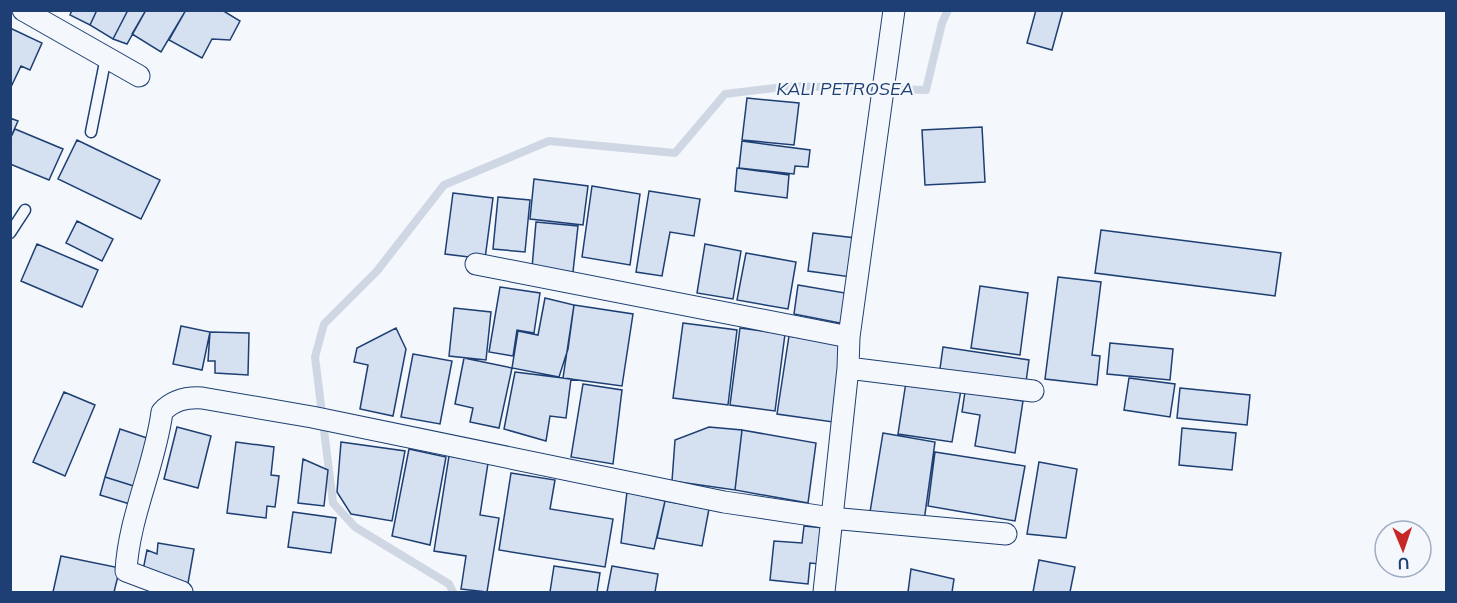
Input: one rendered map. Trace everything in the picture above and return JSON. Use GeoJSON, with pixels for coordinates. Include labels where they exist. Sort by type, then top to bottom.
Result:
{"type":"FeatureCollection","features":[{"type":"Feature","properties":{"kind":"street"},"geometry":{"type":"LineString","coordinates":[[23,10],[139,76]]}},
{"type":"Feature","properties":{"kind":"street"},"geometry":{"type":"LineString","coordinates":[[824,592],[848,368],[849,337],[894,10]]}},
{"type":"Feature","properties":{"kind":"street"},"geometry":{"type":"LineString","coordinates":[[476,264],[849,337]]}},
{"type":"Feature","properties":{"kind":"street"},"geometry":{"type":"LineString","coordinates":[[848,368],[1033,391]]}},
{"type":"Feature","properties":{"kind":"street"},"geometry":{"type":"LineString","coordinates":[[182,592],[126,571],[127,546],[158,439],[162,412],[174,402],[187,398],[202,398],[312,417],[724,502],[831,518],[1006,534]]}},
{"type":"Feature","properties":{"kind":"lane"},"geometry":{"type":"LineString","coordinates":[[91,132],[106,57]]}},
{"type":"Feature","properties":{"kind":"lane"},"geometry":{"type":"LineString","coordinates":[[10,233],[25,210]]}},
{"type":"Feature","properties":{"kind":"building"},"geometry":{"type":"Polygon","coordinates":[[[72,10],[97,10],[90,25],[70,15],[72,10]]]}},
{"type":"Feature","properties":{"kind":"building"},"geometry":{"type":"Polygon","coordinates":[[[97,10],[128,10],[113,39],[90,25],[97,10]]]}},
{"type":"Feature","properties":{"kind":"building"},"geometry":{"type":"Polygon","coordinates":[[[128,10],[146,10],[127,44],[113,39],[128,10]]]}},
{"type":"Feature","properties":{"kind":"building"},"geometry":{"type":"Polygon","coordinates":[[[146,10],[186,10],[161,52],[132,34],[146,10]]]}},
{"type":"Feature","properties":{"kind":"building"},"geometry":{"type":"Polygon","coordinates":[[[186,10],[222,10],[240,21],[230,40],[212,39],[202,58],[169,40],[186,10]]]}},
{"type":"Feature","properties":{"kind":"building"},"geometry":{"type":"Polygon","coordinates":[[[1036,10],[1063,10],[1052,50],[1027,43],[1036,10]]]}},
{"type":"Feature","properties":{"kind":"building"},"geometry":{"type":"Polygon","coordinates":[[[10,28],[42,43],[30,70],[21,66],[10,89],[10,28]]]}},
{"type":"Feature","properties":{"kind":"building"},"geometry":{"type":"Polygon","coordinates":[[[747,98],[799,103],[794,145],[742,140],[747,98]]]}},
{"type":"Feature","properties":{"kind":"building"},"geometry":{"type":"Polygon","coordinates":[[[10,118],[18,121],[10,139],[10,118]]]}},
{"type":"Feature","properties":{"kind":"building"},"geometry":{"type":"Polygon","coordinates":[[[982,127],[985,182],[925,185],[922,130],[982,127]]]}},
{"type":"Feature","properties":{"kind":"building"},"geometry":{"type":"Polygon","coordinates":[[[15,129],[63,149],[49,180],[10,164],[10,139],[15,129]]]}},
{"type":"Feature","properties":{"kind":"building"},"geometry":{"type":"Polygon","coordinates":[[[77,140],[160,180],[141,219],[58,179],[77,140]]]}},
{"type":"Feature","properties":{"kind":"building"},"geometry":{"type":"Polygon","coordinates":[[[742,141],[810,150],[808,167],[795,166],[794,174],[739,168],[742,141]]]}},
{"type":"Feature","properties":{"kind":"building"},"geometry":{"type":"Polygon","coordinates":[[[737,168],[789,175],[787,198],[735,191],[737,168]]]}},
{"type":"Feature","properties":{"kind":"building"},"geometry":{"type":"Polygon","coordinates":[[[534,179],[588,186],[583,225],[530,219],[534,179]]]}},
{"type":"Feature","properties":{"kind":"building"},"geometry":{"type":"Polygon","coordinates":[[[592,186],[640,194],[630,265],[582,257],[592,186]]]}},
{"type":"Feature","properties":{"kind":"building"},"geometry":{"type":"Polygon","coordinates":[[[649,191],[700,199],[694,236],[670,232],[662,276],[636,272],[649,191]]]}},
{"type":"Feature","properties":{"kind":"building"},"geometry":{"type":"Polygon","coordinates":[[[453,193],[493,198],[485,259],[445,254],[453,193]]]}},
{"type":"Feature","properties":{"kind":"building"},"geometry":{"type":"Polygon","coordinates":[[[498,197],[530,200],[525,252],[493,249],[498,197]]]}},
{"type":"Feature","properties":{"kind":"building"},"geometry":{"type":"Polygon","coordinates":[[[77,221],[113,239],[102,261],[66,243],[77,221]]]}},
{"type":"Feature","properties":{"kind":"building"},"geometry":{"type":"Polygon","coordinates":[[[536,222],[578,226],[573,272],[532,268],[536,222]]]}},
{"type":"Feature","properties":{"kind":"building"},"geometry":{"type":"Polygon","coordinates":[[[1101,230],[1281,253],[1275,296],[1095,273],[1101,230]]]}},
{"type":"Feature","properties":{"kind":"building"},"geometry":{"type":"Polygon","coordinates":[[[813,233],[856,238],[851,277],[808,271],[813,233]]]}},
{"type":"Feature","properties":{"kind":"building"},"geometry":{"type":"Polygon","coordinates":[[[37,244],[98,270],[82,307],[21,281],[37,244]]]}},
{"type":"Feature","properties":{"kind":"building"},"geometry":{"type":"Polygon","coordinates":[[[705,244],[741,251],[733,299],[697,293],[705,244]]]}},
{"type":"Feature","properties":{"kind":"building"},"geometry":{"type":"Polygon","coordinates":[[[746,253],[796,262],[788,309],[737,300],[746,253]]]}},
{"type":"Feature","properties":{"kind":"building"},"geometry":{"type":"Polygon","coordinates":[[[1058,277],[1101,282],[1092,355],[1100,356],[1097,385],[1045,379],[1058,277]]]}},
{"type":"Feature","properties":{"kind":"building"},"geometry":{"type":"Polygon","coordinates":[[[798,285],[851,294],[845,324],[794,314],[798,285]]]}},
{"type":"Feature","properties":{"kind":"building"},"geometry":{"type":"Polygon","coordinates":[[[980,286],[1028,293],[1020,355],[971,348],[980,286]]]}},
{"type":"Feature","properties":{"kind":"building"},"geometry":{"type":"Polygon","coordinates":[[[500,287],[540,293],[534,333],[517,330],[513,356],[489,352],[500,287]]]}},
{"type":"Feature","properties":{"kind":"building"},"geometry":{"type":"Polygon","coordinates":[[[545,298],[574,305],[568,349],[559,377],[512,368],[518,331],[538,335],[545,298]]]}},
{"type":"Feature","properties":{"kind":"building"},"geometry":{"type":"Polygon","coordinates":[[[574,305],[633,314],[622,386],[563,378],[574,305]]]}},
{"type":"Feature","properties":{"kind":"building"},"geometry":{"type":"Polygon","coordinates":[[[454,308],[491,312],[486,360],[449,356],[454,308]]]}},
{"type":"Feature","properties":{"kind":"building"},"geometry":{"type":"Polygon","coordinates":[[[683,323],[737,330],[728,405],[673,398],[683,323]]]}},
{"type":"Feature","properties":{"kind":"building"},"geometry":{"type":"Polygon","coordinates":[[[181,326],[210,332],[202,370],[173,364],[181,326]]]}},
{"type":"Feature","properties":{"kind":"building"},"geometry":{"type":"Polygon","coordinates":[[[396,328],[406,349],[393,416],[360,409],[368,365],[354,362],[357,348],[396,328]]]}},
{"type":"Feature","properties":{"kind":"building"},"geometry":{"type":"Polygon","coordinates":[[[740,328],[785,334],[775,411],[730,405],[740,328]]]}},
{"type":"Feature","properties":{"kind":"building"},"geometry":{"type":"Polygon","coordinates":[[[210,332],[249,333],[248,375],[215,373],[215,361],[208,361],[210,332]]]}},
{"type":"Feature","properties":{"kind":"building"},"geometry":{"type":"Polygon","coordinates":[[[789,336],[845,345],[833,422],[777,414],[789,336]]]}},
{"type":"Feature","properties":{"kind":"building"},"geometry":{"type":"Polygon","coordinates":[[[1110,343],[1173,349],[1170,380],[1107,374],[1110,343]]]}},
{"type":"Feature","properties":{"kind":"building"},"geometry":{"type":"Polygon","coordinates":[[[943,347],[1029,360],[1025,389],[939,376],[943,347]]]}},
{"type":"Feature","properties":{"kind":"building"},"geometry":{"type":"Polygon","coordinates":[[[413,354],[452,361],[440,424],[401,417],[413,354]]]}},
{"type":"Feature","properties":{"kind":"building"},"geometry":{"type":"Polygon","coordinates":[[[464,358],[512,368],[499,428],[470,422],[473,408],[455,404],[464,358]]]}},
{"type":"Feature","properties":{"kind":"building"},"geometry":{"type":"Polygon","coordinates":[[[515,372],[571,379],[566,418],[550,416],[546,441],[504,429],[515,372]]]}},
{"type":"Feature","properties":{"kind":"building"},"geometry":{"type":"Polygon","coordinates":[[[1129,378],[1175,384],[1170,417],[1124,410],[1129,378]]]}},
{"type":"Feature","properties":{"kind":"building"},"geometry":{"type":"Polygon","coordinates":[[[906,382],[961,390],[952,442],[898,434],[906,382]]]}},
{"type":"Feature","properties":{"kind":"building"},"geometry":{"type":"Polygon","coordinates":[[[583,384],[622,390],[613,464],[571,457],[583,384]]]}},
{"type":"Feature","properties":{"kind":"building"},"geometry":{"type":"Polygon","coordinates":[[[1180,388],[1250,395],[1247,425],[1177,418],[1180,388]]]}},
{"type":"Feature","properties":{"kind":"building"},"geometry":{"type":"Polygon","coordinates":[[[64,392],[95,405],[65,476],[33,462],[64,392]]]}},
{"type":"Feature","properties":{"kind":"building"},"geometry":{"type":"Polygon","coordinates":[[[965,392],[1023,401],[1015,453],[975,446],[980,415],[962,412],[965,392]]]}},
{"type":"Feature","properties":{"kind":"building"},"geometry":{"type":"Polygon","coordinates":[[[177,427],[211,436],[198,488],[164,479],[177,427]]]}},
{"type":"Feature","properties":{"kind":"building"},"geometry":{"type":"Polygon","coordinates":[[[709,427],[742,430],[735,490],[672,481],[675,440],[709,427]]]}},
{"type":"Feature","properties":{"kind":"building"},"geometry":{"type":"Polygon","coordinates":[[[1182,428],[1236,433],[1232,470],[1179,465],[1182,428]]]}},
{"type":"Feature","properties":{"kind":"building"},"geometry":{"type":"Polygon","coordinates":[[[120,429],[153,440],[137,487],[105,477],[120,429]]]}},
{"type":"Feature","properties":{"kind":"building"},"geometry":{"type":"Polygon","coordinates":[[[742,430],[816,443],[808,503],[735,490],[742,430]]]}},
{"type":"Feature","properties":{"kind":"building"},"geometry":{"type":"Polygon","coordinates":[[[883,433],[935,442],[924,521],[870,512],[883,433]]]}},
{"type":"Feature","properties":{"kind":"building"},"geometry":{"type":"Polygon","coordinates":[[[236,442],[274,447],[271,475],[279,476],[275,507],[267,506],[266,518],[227,513],[236,442]]]}},
{"type":"Feature","properties":{"kind":"building"},"geometry":{"type":"Polygon","coordinates":[[[341,442],[405,451],[392,521],[351,514],[337,492],[341,442]]]}},
{"type":"Feature","properties":{"kind":"building"},"geometry":{"type":"Polygon","coordinates":[[[409,449],[446,457],[430,545],[392,536],[409,449]]]}},
{"type":"Feature","properties":{"kind":"building"},"geometry":{"type":"Polygon","coordinates":[[[935,452],[1025,466],[1015,521],[928,506],[935,452]]]}},
{"type":"Feature","properties":{"kind":"building"},"geometry":{"type":"Polygon","coordinates":[[[449,456],[488,463],[480,515],[499,518],[487,592],[461,589],[466,556],[434,551],[449,456]]]}},
{"type":"Feature","properties":{"kind":"building"},"geometry":{"type":"Polygon","coordinates":[[[303,459],[328,470],[324,506],[298,503],[303,459]]]}},
{"type":"Feature","properties":{"kind":"building"},"geometry":{"type":"Polygon","coordinates":[[[1039,462],[1077,469],[1066,538],[1027,534],[1039,462]]]}},
{"type":"Feature","properties":{"kind":"building"},"geometry":{"type":"Polygon","coordinates":[[[511,473],[555,480],[550,509],[613,519],[605,567],[499,550],[511,473]]]}},
{"type":"Feature","properties":{"kind":"building"},"geometry":{"type":"Polygon","coordinates":[[[105,477],[137,487],[133,505],[100,495],[105,477]]]}},
{"type":"Feature","properties":{"kind":"building"},"geometry":{"type":"Polygon","coordinates":[[[627,492],[665,501],[654,549],[621,543],[627,492]]]}},
{"type":"Feature","properties":{"kind":"building"},"geometry":{"type":"Polygon","coordinates":[[[665,501],[709,509],[702,546],[657,538],[665,501]]]}},
{"type":"Feature","properties":{"kind":"building"},"geometry":{"type":"Polygon","coordinates":[[[293,512],[336,518],[331,553],[288,547],[293,512]]]}},
{"type":"Feature","properties":{"kind":"building"},"geometry":{"type":"Polygon","coordinates":[[[804,526],[824,528],[820,564],[810,563],[808,584],[770,580],[774,541],[802,543],[804,526]]]}},
{"type":"Feature","properties":{"kind":"building"},"geometry":{"type":"Polygon","coordinates":[[[158,543],[194,549],[187,589],[143,570],[147,550],[157,554],[158,543]]]}},
{"type":"Feature","properties":{"kind":"building"},"geometry":{"type":"Polygon","coordinates":[[[61,556],[120,568],[114,592],[53,592],[61,556]]]}},
{"type":"Feature","properties":{"kind":"building"},"geometry":{"type":"Polygon","coordinates":[[[1039,560],[1075,567],[1070,592],[1033,592],[1039,560]]]}},
{"type":"Feature","properties":{"kind":"building"},"geometry":{"type":"Polygon","coordinates":[[[554,566],[600,573],[597,592],[550,592],[554,566]]]}},
{"type":"Feature","properties":{"kind":"building"},"geometry":{"type":"Polygon","coordinates":[[[612,566],[658,574],[655,592],[607,592],[612,566]]]}},
{"type":"Feature","properties":{"kind":"building"},"geometry":{"type":"Polygon","coordinates":[[[911,569],[954,579],[952,592],[908,592],[911,569]]]}},
{"type":"Feature","properties":{"kind":"waterway","name":"KALI PETROSEA"},"geometry":{"type":"LineString","coordinates":[[453,592],[449,584],[355,527],[333,503],[315,357],[324,324],[377,271],[444,185],[549,141],[675,153],[725,94],[792,86],[926,90],[942,23],[948,10]]}}]}
